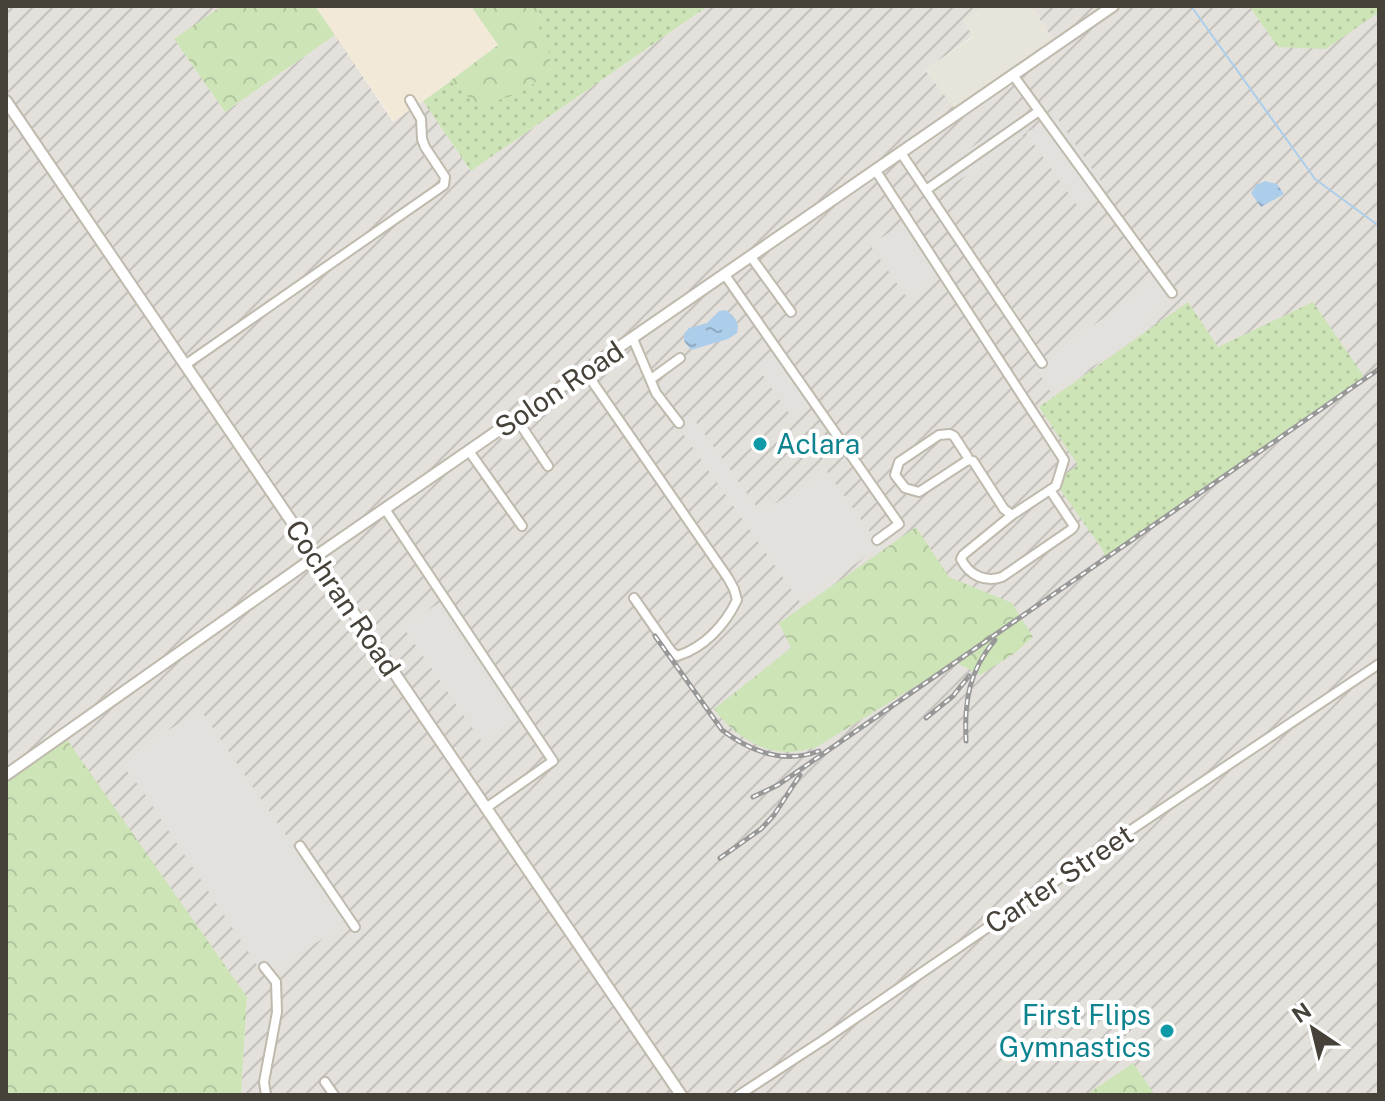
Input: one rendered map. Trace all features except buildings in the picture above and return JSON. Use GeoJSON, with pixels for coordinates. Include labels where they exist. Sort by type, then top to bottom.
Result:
{"type":"FeatureCollection","features":[{"type":"Feature","properties":{"kind":"street","name":"Solon Road"},"geometry":{"type":"LineString","coordinates":[[6,775],[315,557],[1113,6]]}},
{"type":"Feature","properties":{"kind":"street"},"geometry":{"type":"LineString","coordinates":[[1013,75],[1172,293]]}},
{"type":"Feature","properties":{"kind":"street"},"geometry":{"type":"LineString","coordinates":[[185,365],[444,185],[445,177],[425,147],[421,119],[410,100]]}},
{"type":"Feature","properties":{"kind":"street","name":"Cochran Road"},"geometry":{"type":"LineString","coordinates":[[6,101],[681,1095]]}},
{"type":"Feature","properties":{"kind":"street"},"geometry":{"type":"LineString","coordinates":[[926,190],[1039,111]]}},
{"type":"Feature","properties":{"kind":"street"},"geometry":{"type":"LineString","coordinates":[[901,153],[1042,363]]}},
{"type":"Feature","properties":{"kind":"street"},"geometry":{"type":"LineString","coordinates":[[876,171],[1064,460],[1056,486],[1012,515],[963,555],[962,563],[969,571],[992,581],[1002,577],[1072,529],[1074,526],[1050,490]]}},
{"type":"Feature","properties":{"kind":"street"},"geometry":{"type":"LineString","coordinates":[[751,257],[791,312]]}},
{"type":"Feature","properties":{"kind":"street"},"geometry":{"type":"LineString","coordinates":[[725,275],[899,524],[877,540]]}},
{"type":"Feature","properties":{"kind":"street"},"geometry":{"type":"LineString","coordinates":[[633,339],[656,393],[679,423]]}},
{"type":"Feature","properties":{"kind":"street"},"geometry":{"type":"LineString","coordinates":[[651,379],[680,358]]}},
{"type":"Feature","properties":{"kind":"street"},"geometry":{"type":"LineString","coordinates":[[585,371],[728,578],[737,600],[712,637],[677,656],[634,598]]}},
{"type":"Feature","properties":{"kind":"street"},"geometry":{"type":"LineString","coordinates":[[516,418],[548,466]]}},
{"type":"Feature","properties":{"kind":"street"},"geometry":{"type":"LineString","coordinates":[[968,460],[919,492],[905,488],[895,475],[899,462],[939,435],[954,436],[968,460],[973,461],[1004,509],[1012,515]]}},
{"type":"Feature","properties":{"kind":"street"},"geometry":{"type":"LineString","coordinates":[[469,451],[522,526]]}},
{"type":"Feature","properties":{"kind":"street"},"geometry":{"type":"LineString","coordinates":[[385,509],[553,761],[486,808]]}},
{"type":"Feature","properties":{"kind":"street","name":"Carter Street"},"geometry":{"type":"LineString","coordinates":[[739,1095],[1379,664]]}},
{"type":"Feature","properties":{"kind":"street"},"geometry":{"type":"LineString","coordinates":[[300,846],[355,927]]}},
{"type":"Feature","properties":{"kind":"street"},"geometry":{"type":"LineString","coordinates":[[264,967],[276,982],[277,1012],[264,1082],[266,1095]]}},
{"type":"Feature","properties":{"kind":"street"},"geometry":{"type":"LineString","coordinates":[[325,1082],[334,1095]]}},
{"type":"Feature","properties":{"kind":"shaded area"},"geometry":{"type":"Polygon","coordinates":[[[6,6],[222,6],[175,40],[225,112],[335,35],[393,122],[423,101],[471,171],[708,6],[985,6],[963,21],[973,36],[925,70],[958,113],[1057,45],[1031,6],[1379,6],[1379,1095],[241,1095],[247,997],[6,775],[6,6]]]}},
{"type":"Feature","properties":{"kind":"shaded area"},"geometry":{"type":"Polygon","coordinates":[[[315,6],[471,6],[498,45],[394,122],[315,6]]]}},
{"type":"Feature","properties":{"kind":"shaded area"},"geometry":{"type":"Polygon","coordinates":[[[985,6],[1031,6],[1057,45],[958,114],[925,70],[973,37],[963,21],[985,6]]]}},
{"type":"Feature","properties":{"kind":"shaded area"},"geometry":{"type":"Polygon","coordinates":[[[1018,115],[1026,126],[1019,131],[1023,137],[943,191],[933,174],[1018,115]]]}},
{"type":"Feature","properties":{"kind":"shaded area"},"geometry":{"type":"Polygon","coordinates":[[[1055,115],[1107,190],[1079,208],[1026,133],[1055,115]]]}},
{"type":"Feature","properties":{"kind":"shaded area"},"geometry":{"type":"Polygon","coordinates":[[[904,223],[939,273],[906,296],[870,245],[904,223]]]}},
{"type":"Feature","properties":{"kind":"shaded area"},"geometry":{"type":"Polygon","coordinates":[[[1161,277],[1176,294],[1150,313],[1157,323],[1052,394],[1035,367],[1161,277]]]}},
{"type":"Feature","properties":{"kind":"shaded area"},"geometry":{"type":"Polygon","coordinates":[[[773,353],[808,403],[790,415],[756,365],[773,353]]]}},
{"type":"Feature","properties":{"kind":"shaded area"},"geometry":{"type":"Polygon","coordinates":[[[691,415],[761,513],[826,470],[872,535],[886,525],[894,537],[800,602],[677,425],[691,415]]]}},
{"type":"Feature","properties":{"kind":"shaded area"},"geometry":{"type":"Polygon","coordinates":[[[445,599],[524,716],[482,742],[403,627],[445,599]]]}},
{"type":"Feature","properties":{"kind":"shaded area"},"geometry":{"type":"Polygon","coordinates":[[[200,709],[346,924],[264,976],[140,787],[120,763],[200,709]]]}},
{"type":"Feature","properties":{"kind":"green space"},"geometry":{"type":"Polygon","coordinates":[[[222,6],[315,6],[335,35],[225,112],[174,39],[222,6]]]}},
{"type":"Feature","properties":{"kind":"green space"},"geometry":{"type":"Polygon","coordinates":[[[471,6],[536,6],[541,16],[536,20],[550,55],[550,71],[521,93],[479,106],[450,81],[498,45],[471,6]]]}},
{"type":"Feature","properties":{"kind":"green space"},"geometry":{"type":"Polygon","coordinates":[[[536,6],[708,6],[471,171],[423,101],[541,16],[536,6]]]}},
{"type":"Feature","properties":{"kind":"green space"},"geometry":{"type":"Polygon","coordinates":[[[1249,6],[1379,6],[1379,12],[1326,49],[1278,47],[1249,6]]]}},
{"type":"Feature","properties":{"kind":"green space"},"geometry":{"type":"Polygon","coordinates":[[[1188,302],[1218,347],[1313,302],[1365,378],[1106,557],[1060,489],[1063,476],[1078,465],[1039,407],[1188,302]]]}},
{"type":"Feature","properties":{"kind":"green space"},"geometry":{"type":"Polygon","coordinates":[[[916,527],[949,577],[1012,603],[1033,637],[1015,653],[980,675],[955,662],[815,748],[790,752],[767,749],[747,740],[729,726],[714,709],[791,648],[779,623],[916,527]]]}},
{"type":"Feature","properties":{"kind":"green space"},"geometry":{"type":"Polygon","coordinates":[[[63,734],[247,997],[241,1095],[6,1095],[6,775],[63,734]]]}},
{"type":"Feature","properties":{"kind":"green space"},"geometry":{"type":"Polygon","coordinates":[[[1133,1063],[1155,1095],[1086,1095],[1133,1063]]]}},
{"type":"Feature","properties":{"kind":"water"},"geometry":{"type":"Polygon","coordinates":[[[1265,181],[1277,184],[1284,194],[1261,207],[1251,193],[1256,185],[1265,181]]]}},
{"type":"Feature","properties":{"kind":"water"},"geometry":{"type":"Polygon","coordinates":[[[726,310],[736,320],[737,333],[728,339],[691,350],[684,341],[684,334],[689,328],[707,323],[719,311],[726,310]]]}},
{"type":"Feature","properties":{"kind":"waterway"},"geometry":{"type":"LineString","coordinates":[[1191,6],[1315,179],[1379,226]]}},
{"type":"Feature","properties":{"kind":"railway"},"geometry":{"type":"LineString","coordinates":[[753,797],[778,785],[1379,369]]}},
{"type":"Feature","properties":{"kind":"railway"},"geometry":{"type":"LineString","coordinates":[[655,636],[722,730],[768,754],[793,756],[819,751]]}},
{"type":"Feature","properties":{"kind":"railway"},"geometry":{"type":"LineString","coordinates":[[966,741],[970,687],[979,663],[995,640]]}},
{"type":"Feature","properties":{"kind":"railway"},"geometry":{"type":"LineString","coordinates":[[926,718],[953,696],[969,676]]}},
{"type":"Feature","properties":{"kind":"railway"},"geometry":{"type":"LineString","coordinates":[[720,858],[761,829],[800,775]]}},
{"type":"Feature","properties":{"kind":"place","name":"Aclara"},"geometry":{"type":"Point","coordinates":[760,444]}},
{"type":"Feature","properties":{"kind":"place","name":"First Flips Gymnastics"},"geometry":{"type":"Point","coordinates":[1167,1031]}}]}
